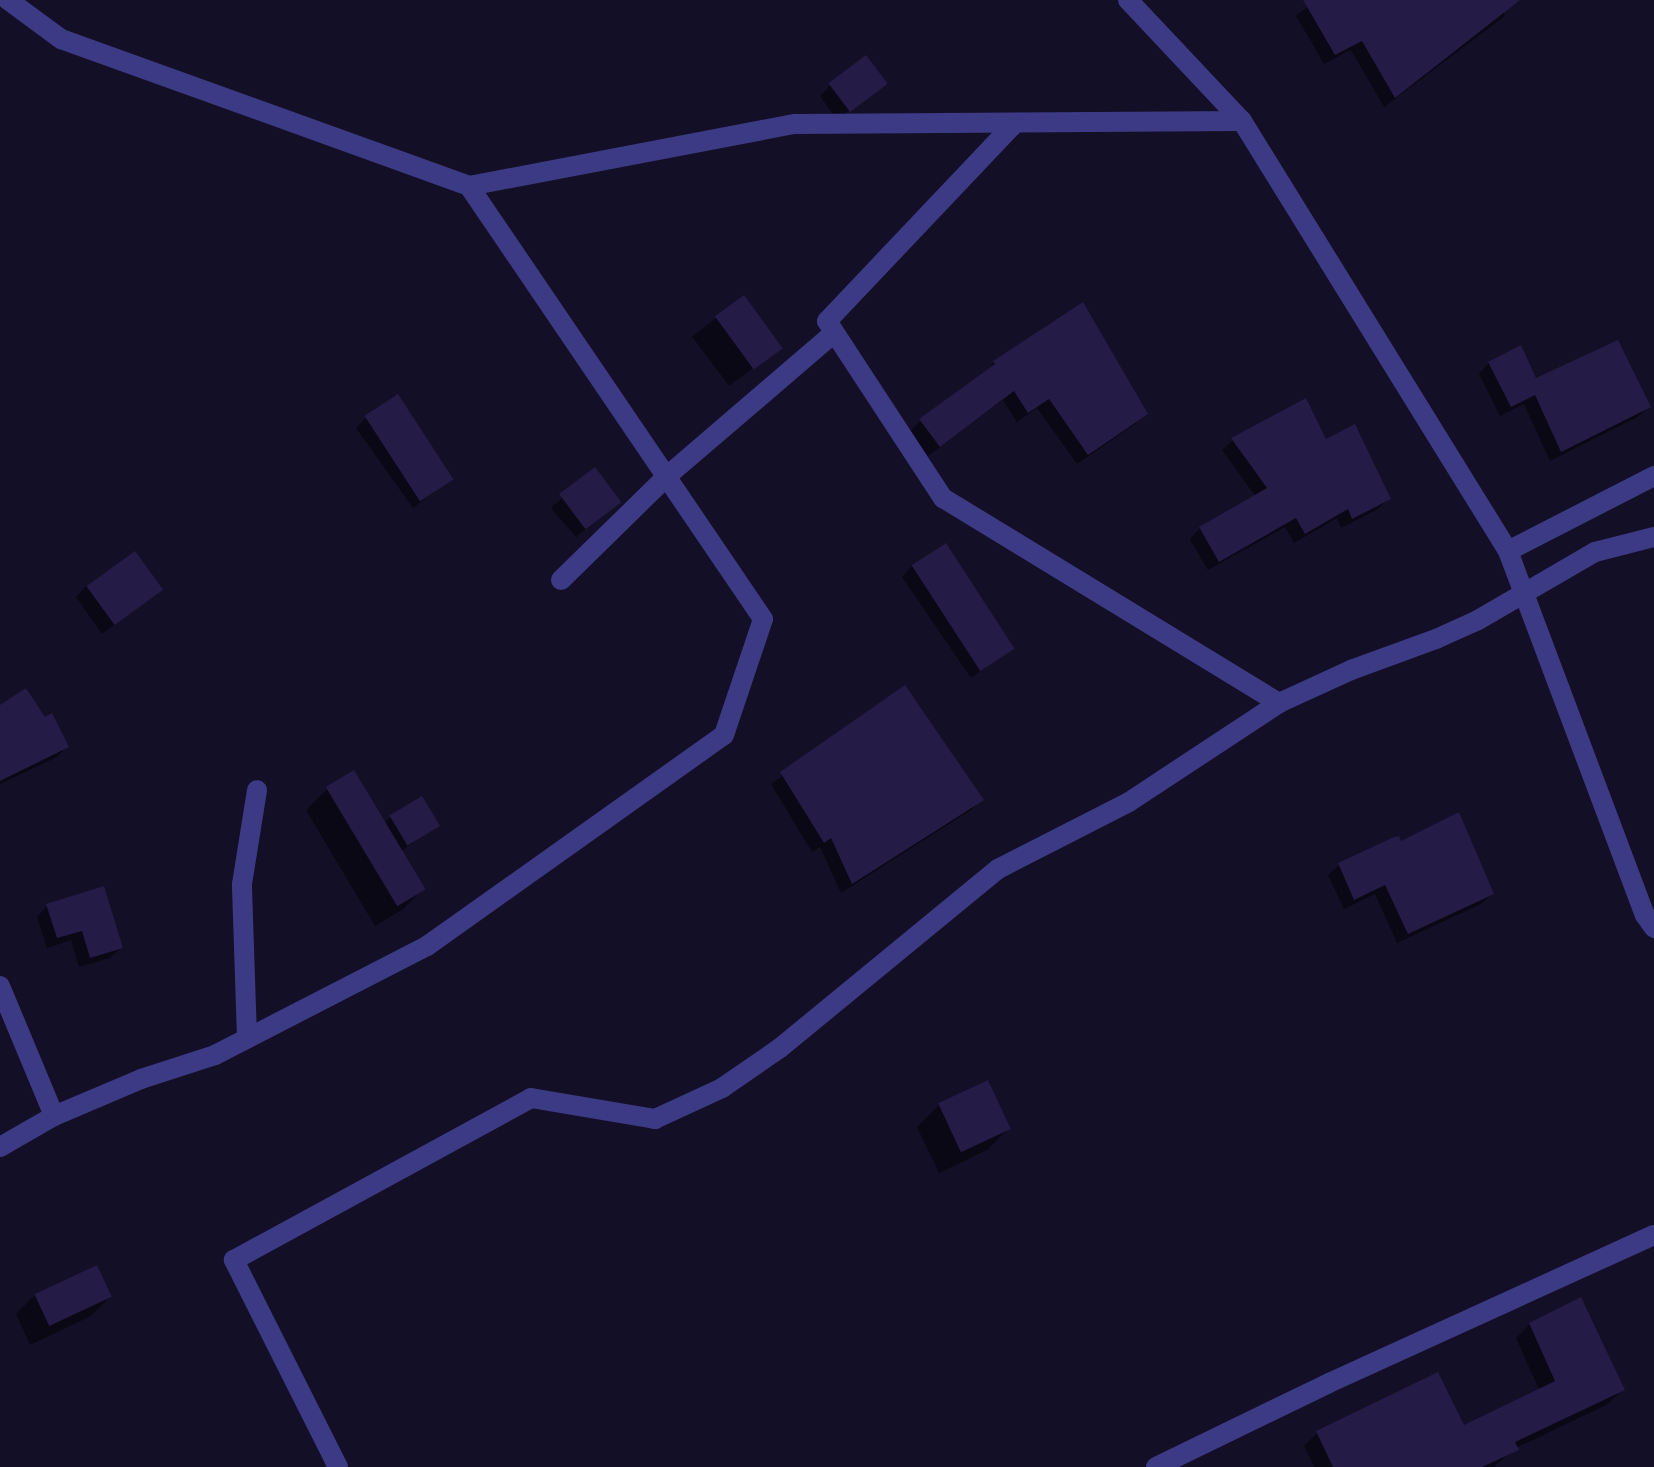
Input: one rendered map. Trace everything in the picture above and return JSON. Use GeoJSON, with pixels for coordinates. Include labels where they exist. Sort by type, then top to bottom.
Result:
{"type":"FeatureCollection","features":[{"type":"Feature","properties":{"kind":"street"},"geometry":{"type":"LineString","coordinates":[[8,0],[61,39],[469,186],[795,124],[1242,121]]}},
{"type":"Feature","properties":{"kind":"street"},"geometry":{"type":"LineString","coordinates":[[1128,0],[1242,121],[1508,551],[1645,915],[1654,928]]}},
{"type":"Feature","properties":{"kind":"street"},"geometry":{"type":"LineString","coordinates":[[1015,123],[827,321],[943,498],[1279,703]]}},
{"type":"Feature","properties":{"kind":"street"},"geometry":{"type":"LineString","coordinates":[[0,1147],[54,1116],[141,1079],[215,1055],[427,946],[724,735],[763,619],[469,186]]}},
{"type":"Feature","properties":{"kind":"street"},"geometry":{"type":"LineString","coordinates":[[561,580],[666,477],[834,333]]}},
{"type":"Feature","properties":{"kind":"street"},"geometry":{"type":"LineString","coordinates":[[1508,551],[1654,476]]}},
{"type":"Feature","properties":{"kind":"street"},"geometry":{"type":"LineString","coordinates":[[338,1467],[234,1260],[531,1098],[655,1119],[722,1088],[780,1048],[998,869],[1129,802],[1279,703],[1351,670],[1436,639],[1595,552],[1654,537]]}},
{"type":"Feature","properties":{"kind":"street"},"geometry":{"type":"LineString","coordinates":[[247,1038],[242,884],[257,790]]}},
{"type":"Feature","properties":{"kind":"street"},"geometry":{"type":"LineString","coordinates":[[0,986],[54,1116]]}},
{"type":"Feature","properties":{"kind":"street"},"geometry":{"type":"LineString","coordinates":[[1156,1467],[1329,1383],[1654,1235]]}},
{"type":"Feature","properties":{"kind":"building"},"geometry":{"type":"Polygon","coordinates":[[[1303,0],[1520,0],[1395,98],[1362,41],[1335,55],[1303,0]]]}},
{"type":"Feature","properties":{"kind":"building"},"geometry":{"type":"Polygon","coordinates":[[[866,55],[888,84],[850,112],[828,83],[866,55]]]}},
{"type":"Feature","properties":{"kind":"building"},"geometry":{"type":"Polygon","coordinates":[[[744,295],[783,348],[754,370],[715,316],[744,295]]]}},
{"type":"Feature","properties":{"kind":"building"},"geometry":{"type":"Polygon","coordinates":[[[1083,302],[1148,414],[1088,455],[1049,399],[1028,413],[1014,391],[940,447],[919,419],[995,364],[993,361],[1083,302]]]}},
{"type":"Feature","properties":{"kind":"building"},"geometry":{"type":"Polygon","coordinates":[[[1618,340],[1651,407],[1561,452],[1535,395],[1511,407],[1488,362],[1521,345],[1536,378],[1618,340]]]}},
{"type":"Feature","properties":{"kind":"building"},"geometry":{"type":"Polygon","coordinates":[[[398,394],[454,480],[420,501],[364,416],[398,394]]]}},
{"type":"Feature","properties":{"kind":"building"},"geometry":{"type":"Polygon","coordinates":[[[1306,398],[1326,439],[1355,424],[1391,499],[1352,519],[1348,509],[1305,534],[1296,518],[1219,562],[1199,527],[1267,488],[1231,438],[1306,398]]]}},
{"type":"Feature","properties":{"kind":"building"},"geometry":{"type":"Polygon","coordinates":[[[595,467],[621,502],[586,529],[559,494],[595,467]]]}},
{"type":"Feature","properties":{"kind":"building"},"geometry":{"type":"Polygon","coordinates":[[[946,543],[1015,649],[980,671],[912,565],[946,543]]]}},
{"type":"Feature","properties":{"kind":"building"},"geometry":{"type":"Polygon","coordinates":[[[135,551],[163,590],[115,625],[86,586],[135,551]]]}},
{"type":"Feature","properties":{"kind":"building"},"geometry":{"type":"Polygon","coordinates":[[[905,685],[984,800],[852,884],[831,838],[824,843],[780,772],[905,685]]]}},
{"type":"Feature","properties":{"kind":"building"},"geometry":{"type":"Polygon","coordinates":[[[26,688],[45,717],[52,713],[69,747],[0,781],[0,705],[26,688]]]}},
{"type":"Feature","properties":{"kind":"building"},"geometry":{"type":"Polygon","coordinates":[[[354,770],[426,889],[397,906],[326,787],[354,770]]]}},
{"type":"Feature","properties":{"kind":"building"},"geometry":{"type":"Polygon","coordinates":[[[422,796],[440,826],[407,846],[389,816],[422,796]]]}},
{"type":"Feature","properties":{"kind":"building"},"geometry":{"type":"Polygon","coordinates":[[[1459,812],[1494,894],[1408,934],[1385,885],[1354,900],[1338,863],[1394,837],[1399,836],[1401,841],[1459,812]]]}},
{"type":"Feature","properties":{"kind":"building"},"geometry":{"type":"Polygon","coordinates":[[[104,886],[123,948],[90,958],[82,931],[57,938],[46,904],[104,886]]]}},
{"type":"Feature","properties":{"kind":"building"},"geometry":{"type":"Polygon","coordinates":[[[988,1080],[1011,1129],[961,1152],[938,1103],[988,1080]]]}},
{"type":"Feature","properties":{"kind":"building"},"geometry":{"type":"Polygon","coordinates":[[[97,1265],[112,1297],[49,1326],[34,1294],[97,1265]]]}},
{"type":"Feature","properties":{"kind":"building"},"geometry":{"type":"Polygon","coordinates":[[[1581,1297],[1625,1390],[1515,1442],[1519,1450],[1482,1467],[1333,1467],[1316,1431],[1438,1372],[1464,1425],[1555,1381],[1529,1323],[1581,1297]]]}}]}
